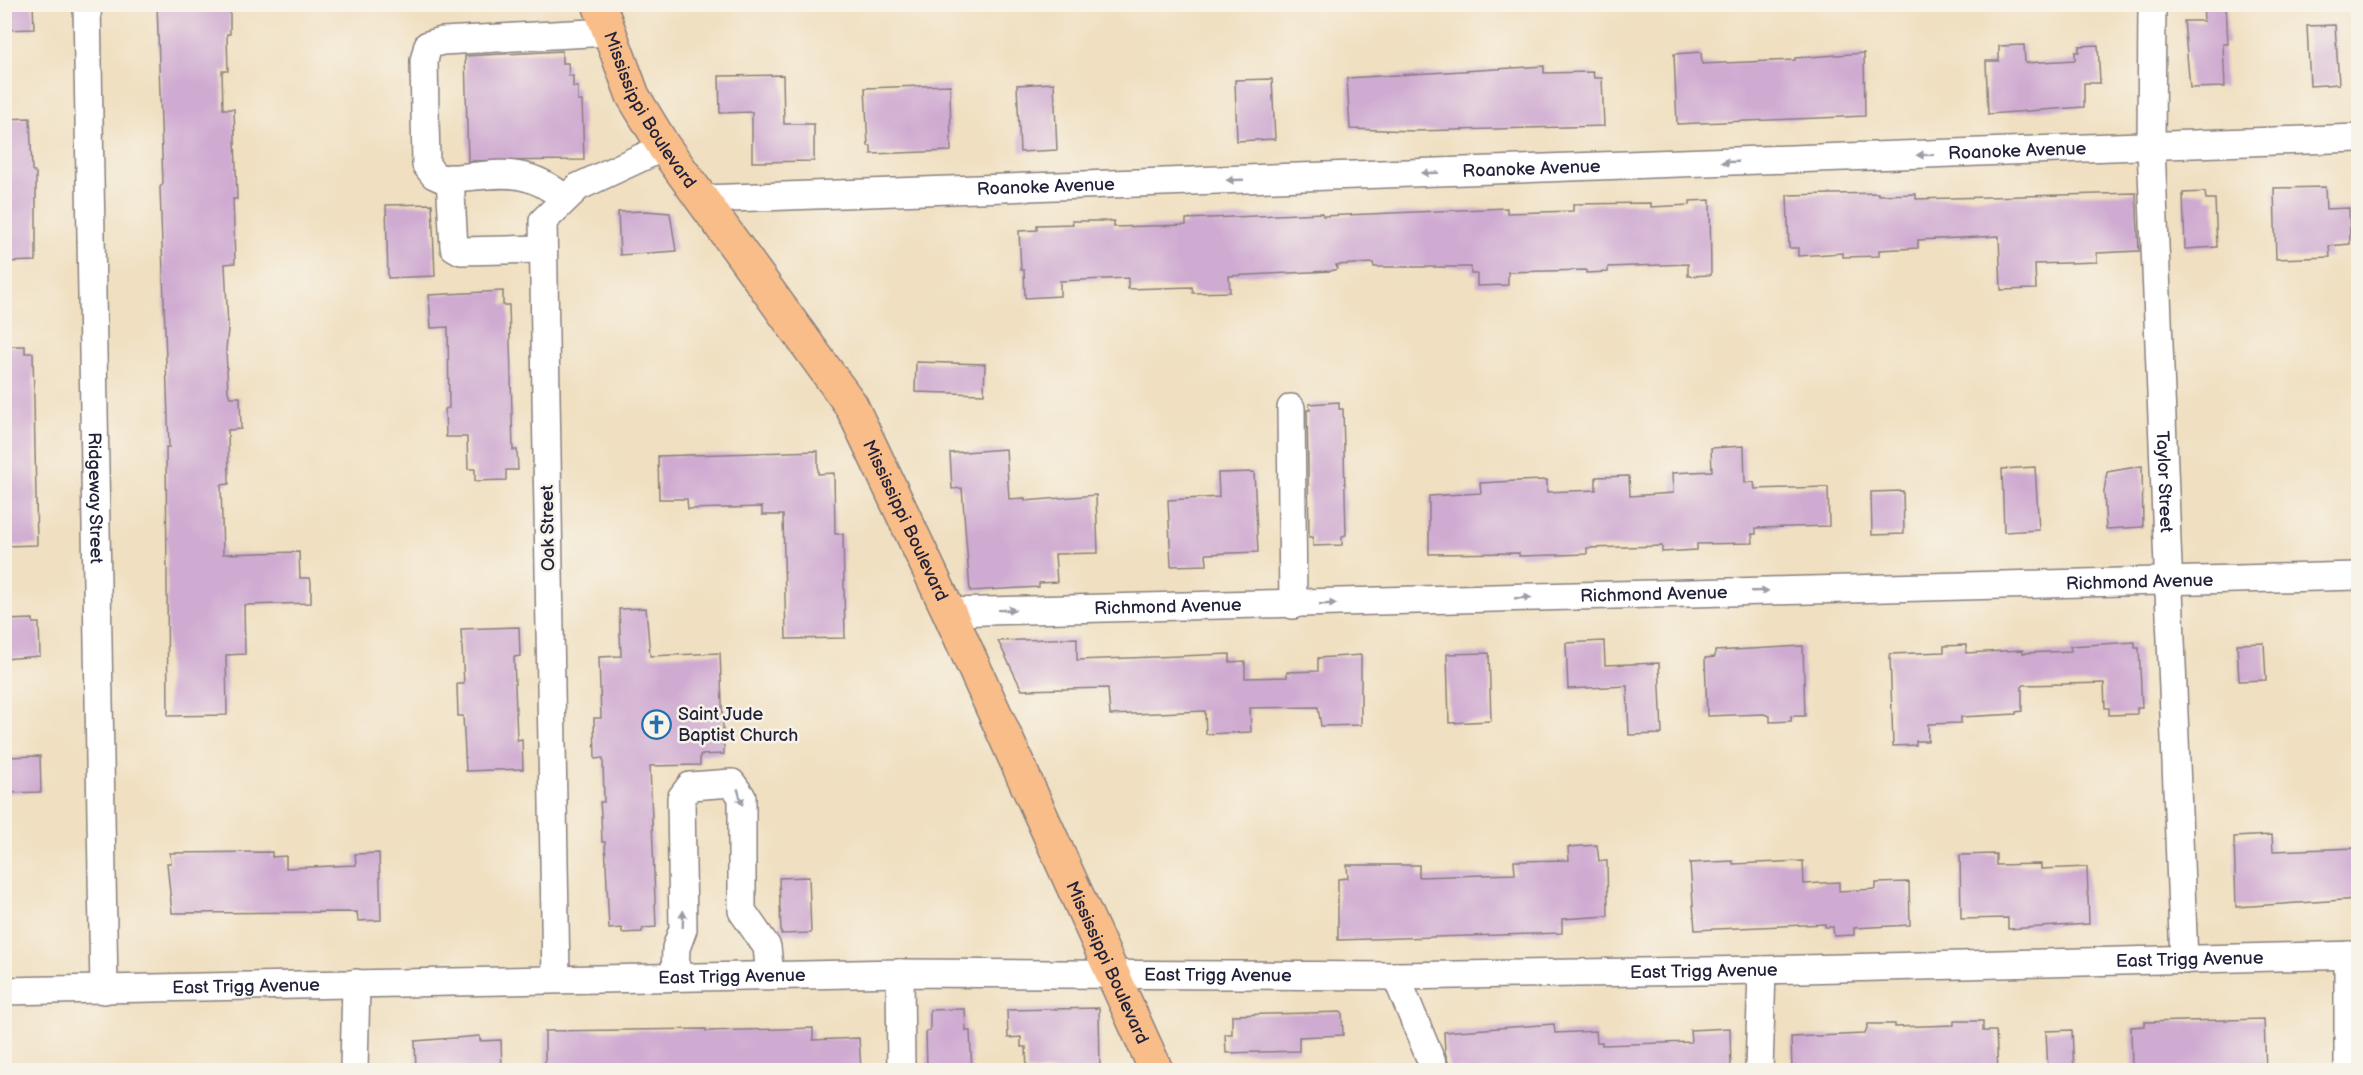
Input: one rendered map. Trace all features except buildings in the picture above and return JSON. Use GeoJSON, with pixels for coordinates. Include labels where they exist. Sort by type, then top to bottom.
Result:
{"type":"FeatureCollection","features":[{"type":"Feature","properties":{"kind":"main road","name":"Mississippi Boulevard"},"geometry":{"type":"LineString","coordinates":[[604,18],[633,96],[663,147],[704,199],[851,405],[949,612],[1115,975],[1156,1071]]}},
{"type":"Feature","properties":{"kind":"street","name":"Ridgeway Street"},"geometry":{"type":"LineString","coordinates":[[87,4],[104,990]]}},
{"type":"Feature","properties":{"kind":"street","name":"Taylor Street"},"geometry":{"type":"LineString","coordinates":[[2152,4],[2151,147],[2184,960]]}},
{"type":"Feature","properties":{"kind":"street"},"geometry":{"type":"LineString","coordinates":[[565,199],[550,186],[524,175],[450,178],[434,175],[426,165],[424,61],[428,45],[442,40],[604,18]]}},
{"type":"Feature","properties":{"kind":"street","name":"Roanoke Avenue"},"geometry":{"type":"LineString","coordinates":[[704,199],[2358,138]]}},
{"type":"Feature","properties":{"kind":"street","name":"Oak Street"},"geometry":{"type":"LineString","coordinates":[[556,978],[543,221],[578,187],[663,147]]}},
{"type":"Feature","properties":{"kind":"street"},"geometry":{"type":"LineString","coordinates":[[450,178],[454,247],[460,251],[543,249]]}},
{"type":"Feature","properties":{"kind":"street"},"geometry":{"type":"LineString","coordinates":[[1291,408],[1293,605]]}},
{"type":"Feature","properties":{"kind":"street","name":"Richmond Avenue"},"geometry":{"type":"LineString","coordinates":[[949,612],[2358,576]]}},
{"type":"Feature","properties":{"kind":"street"},"geometry":{"type":"LineString","coordinates":[[675,976],[676,948],[683,929],[681,798],[690,786],[715,783],[732,783],[742,797],[744,862],[741,904],[747,919],[767,947],[770,975]]}},
{"type":"Feature","properties":{"kind":"street","name":"East Trigg Avenue"},"geometry":{"type":"LineString","coordinates":[[4,991],[556,978],[900,973],[1396,976],[1762,970],[2353,955]]}},
{"type":"Feature","properties":{"kind":"street"},"geometry":{"type":"LineString","coordinates":[[2348,1071],[2353,955]]}},
{"type":"Feature","properties":{"kind":"street"},"geometry":{"type":"LineString","coordinates":[[1760,1071],[1762,970]]}},
{"type":"Feature","properties":{"kind":"street"},"geometry":{"type":"LineString","coordinates":[[900,973],[901,1071]]}},
{"type":"Feature","properties":{"kind":"street"},"geometry":{"type":"LineString","coordinates":[[1396,976],[1435,1071]]}},
{"type":"Feature","properties":{"kind":"street"},"geometry":{"type":"LineString","coordinates":[[354,1071],[356,983]]}},
{"type":"Feature","properties":{"kind":"place","name":"Saint Jude Baptist Church"},"geometry":{"type":"Point","coordinates":[657,724]}}]}
